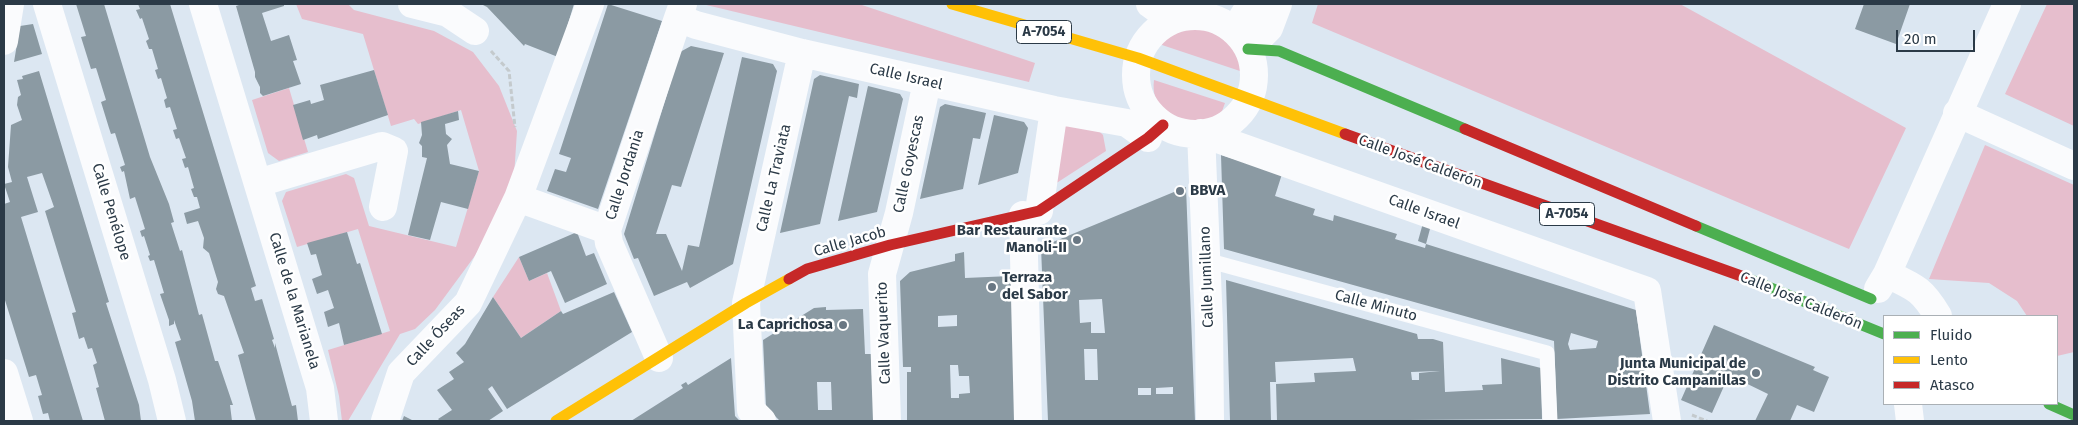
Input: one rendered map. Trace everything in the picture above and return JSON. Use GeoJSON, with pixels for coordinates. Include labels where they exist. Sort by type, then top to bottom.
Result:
{"type":"FeatureCollection","features":[{"type":"Feature","properties":{"kind":"street"},"geometry":{"type":"LineString","coordinates":[[4,41],[10,4]]}},
{"type":"Feature","properties":{"kind":"street","name":"Calle Penélope"},"geometry":{"type":"LineString","coordinates":[[47,4],[162,380],[172,421]]}},
{"type":"Feature","properties":{"kind":"street","name":"Calle de la Marianela"},"geometry":{"type":"LineString","coordinates":[[203,4],[320,388],[324,421]]}},
{"type":"Feature","properties":{"kind":"street"},"geometry":{"type":"LineString","coordinates":[[412,4],[448,13],[474,31]]}},
{"type":"Feature","properties":{"kind":"street","name":"Calle Óseas"},"geometry":{"type":"LineString","coordinates":[[385,421],[401,373],[468,303],[518,198],[590,4]]}},
{"type":"Feature","properties":{"kind":"street","name":"Calle José Calderón"},"geometry":{"type":"LineString","coordinates":[[952,4],[1138,58],[1248,100],[1747,278],[1883,334]]}},
{"type":"Feature","properties":{"kind":"street"},"geometry":{"type":"LineString","coordinates":[[1150,4],[1172,20]]}},
{"type":"Feature","properties":{"kind":"street"},"geometry":{"type":"LineString","coordinates":[[1241,40],[1251,4]]}},
{"type":"Feature","properties":{"kind":"street"},"geometry":{"type":"LineString","coordinates":[[1241,40],[1269,28],[1278,4]]}},
{"type":"Feature","properties":{"kind":"street"},"geometry":{"type":"LineString","coordinates":[[1860,324],[1871,299],[1887,274],[2007,4]]}},
{"type":"Feature","properties":{"kind":"street","name":"Calle Israel"},"geometry":{"type":"LineString","coordinates":[[680,11],[696,25],[802,53],[1054,110],[1127,123],[1155,131]]}},
{"type":"Feature","properties":{"kind":"street","name":"Calle Jordania"},"geometry":{"type":"LineString","coordinates":[[659,358],[609,243],[607,230],[680,11]]}},
{"type":"Feature","properties":{"kind":"street"},"geometry":{"type":"LineString","coordinates":[[1190,16],[1208,17],[1224,23],[1241,40],[1253,66],[1253,83],[1248,100],[1236,116],[1220,128],[1201,133],[1155,131],[1149,112],[1139,95],[1135,77],[1138,58],[1145,42],[1157,29],[1172,20],[1190,16]]}},
{"type":"Feature","properties":{"kind":"street","name":"Calle José Calderón"},"geometry":{"type":"LineString","coordinates":[[1241,40],[1279,51],[1871,299]]}},
{"type":"Feature","properties":{"kind":"street","name":"Calle La Traviata"},"geometry":{"type":"LineString","coordinates":[[762,421],[751,410],[746,303],[802,53]]}},
{"type":"Feature","properties":{"kind":"street","name":"Calle Goyescas"},"geometry":{"type":"LineString","coordinates":[[890,245],[927,82]]}},
{"type":"Feature","properties":{"kind":"street"},"geometry":{"type":"LineString","coordinates":[[1028,421],[1031,213],[1054,110]]}},
{"type":"Feature","properties":{"kind":"street"},"geometry":{"type":"LineString","coordinates":[[1957,113],[2074,166]]}},
{"type":"Feature","properties":{"kind":"street","name":"Calle Jacob"},"geometry":{"type":"LineString","coordinates":[[556,421],[746,303],[808,269],[890,245],[1031,213],[1155,131]]}},
{"type":"Feature","properties":{"kind":"street","name":"Calle Israel"},"geometry":{"type":"LineString","coordinates":[[1201,133],[1647,291],[1667,421]]}},
{"type":"Feature","properties":{"kind":"street","name":"Calle Jumillano"},"geometry":{"type":"LineString","coordinates":[[1201,133],[1210,421]]}},
{"type":"Feature","properties":{"kind":"street"},"geometry":{"type":"LineString","coordinates":[[258,183],[382,146],[394,151],[383,207]]}},
{"type":"Feature","properties":{"kind":"street"},"geometry":{"type":"LineString","coordinates":[[518,198],[607,230]]}},
{"type":"Feature","properties":{"kind":"street","name":"Calle Vaquerito"},"geometry":{"type":"LineString","coordinates":[[887,421],[882,274],[890,245]]}},
{"type":"Feature","properties":{"kind":"street"},"geometry":{"type":"LineString","coordinates":[[1887,274],[1908,284],[1926,296],[1937,315]]}},
{"type":"Feature","properties":{"kind":"street"},"geometry":{"type":"LineString","coordinates":[[4,373],[19,421]]}},
{"type":"Feature","properties":{"kind":"street"},"geometry":{"type":"LineString","coordinates":[[1908,405],[1910,421]]}},
{"type":"Feature","properties":{"kind":"street"},"geometry":{"type":"LineString","coordinates":[[2051,405],[2074,415]]}},
{"type":"Feature","properties":{"kind":"lane","name":"Calle Minuto"},"geometry":{"type":"LineString","coordinates":[[1206,260],[1547,353],[1550,421]]}},
{"type":"Feature","properties":{"kind":"path"},"geometry":{"type":"LineString","coordinates":[[474,31],[509,71],[515,132]]}},
{"type":"Feature","properties":{"kind":"shaded area"},"geometry":{"type":"Polygon","coordinates":[[[296,4],[348,4],[354,10],[434,31],[473,52],[499,86],[517,131],[513,192],[477,253],[435,310],[415,329],[400,334],[348,421],[342,421],[339,396],[328,350],[390,331],[358,229],[297,247],[282,201],[286,192],[346,174],[354,178],[369,226],[456,247],[479,171],[461,110],[418,124],[414,119],[391,126],[363,34],[302,19],[296,4]]]}},
{"type":"Feature","properties":{"kind":"shaded area"},"geometry":{"type":"Polygon","coordinates":[[[702,4],[859,4],[1035,63],[1029,82],[702,4]]]}},
{"type":"Feature","properties":{"kind":"shaded area"},"geometry":{"type":"Polygon","coordinates":[[[1318,4],[1680,4],[1906,128],[1849,249],[1312,23],[1318,4]]]}},
{"type":"Feature","properties":{"kind":"shaded area"},"geometry":{"type":"Polygon","coordinates":[[[2047,4],[2074,4],[2074,126],[2005,94],[2047,4]]]}},
{"type":"Feature","properties":{"kind":"shaded area"},"geometry":{"type":"Polygon","coordinates":[[[1206,25],[1219,33],[1235,49],[1240,63],[1240,71],[1159,44],[1174,31],[1192,26],[1206,25]]]}},
{"type":"Feature","properties":{"kind":"shaded area"},"geometry":{"type":"Polygon","coordinates":[[[1154,80],[1225,103],[1221,114],[1209,120],[1192,123],[1174,118],[1160,107],[1154,90],[1154,80]]]}},
{"type":"Feature","properties":{"kind":"shaded area"},"geometry":{"type":"Polygon","coordinates":[[[289,88],[308,152],[279,161],[268,153],[252,100],[289,88]]]}},
{"type":"Feature","properties":{"kind":"shaded area"},"geometry":{"type":"Polygon","coordinates":[[[1063,125],[1099,131],[1103,135],[1106,151],[1055,184],[1063,125]]]}},
{"type":"Feature","properties":{"kind":"shaded area"},"geometry":{"type":"Polygon","coordinates":[[[1985,145],[2074,185],[2074,352],[2058,356],[2058,315],[2026,315],[2017,301],[1989,283],[1929,279],[1985,145]]]}},
{"type":"Feature","properties":{"kind":"shaded area"},"geometry":{"type":"Polygon","coordinates":[[[519,257],[529,281],[547,273],[561,311],[521,338],[493,297],[519,257]]]}},
{"type":"Feature","properties":{"kind":"building"},"geometry":{"type":"Polygon","coordinates":[[[76,4],[104,4],[150,157],[169,204],[174,222],[171,223],[180,251],[182,250],[199,315],[202,314],[215,361],[218,361],[233,405],[230,405],[232,421],[195,421],[192,401],[175,342],[181,340],[174,320],[174,324],[169,326],[169,320],[160,294],[164,293],[154,260],[150,261],[144,236],[142,237],[140,231],[145,229],[135,197],[130,199],[124,171],[122,172],[120,167],[125,165],[115,133],[111,134],[101,102],[106,100],[96,68],[91,69],[81,37],[86,36],[76,4]]]}},
{"type":"Feature","properties":{"kind":"building"},"geometry":{"type":"Polygon","coordinates":[[[138,4],[170,4],[256,286],[251,288],[255,301],[262,299],[292,406],[296,405],[298,421],[256,421],[238,355],[244,353],[224,296],[218,294],[216,289],[218,282],[209,253],[203,248],[204,238],[198,221],[187,224],[184,213],[200,208],[197,197],[194,197],[191,189],[194,188],[188,167],[185,168],[182,159],[186,158],[179,138],[176,139],[173,130],[177,129],[170,107],[166,108],[164,100],[167,98],[161,78],[158,79],[155,70],[158,69],[152,49],[149,49],[146,41],[149,39],[142,18],[140,19],[136,10],[140,9],[138,4]]]}},
{"type":"Feature","properties":{"kind":"building"},"geometry":{"type":"Polygon","coordinates":[[[242,4],[284,4],[284,6],[262,13],[271,41],[289,35],[297,60],[293,61],[301,84],[263,96],[260,93],[260,87],[255,77],[236,6],[242,4]]]}},
{"type":"Feature","properties":{"kind":"building"},"geometry":{"type":"Polygon","coordinates":[[[481,4],[574,4],[558,57],[525,44],[524,46],[487,7],[481,4]]]}},
{"type":"Feature","properties":{"kind":"building"},"geometry":{"type":"Polygon","coordinates":[[[608,4],[662,21],[598,209],[547,191],[555,169],[566,172],[571,158],[559,154],[608,4]]]}},
{"type":"Feature","properties":{"kind":"building"},"geometry":{"type":"Polygon","coordinates":[[[1864,4],[1910,4],[1896,44],[1855,29],[1864,4]]]}},
{"type":"Feature","properties":{"kind":"building"},"geometry":{"type":"Polygon","coordinates":[[[33,24],[42,54],[14,62],[20,26],[33,24]]]}},
{"type":"Feature","properties":{"kind":"building"},"geometry":{"type":"Polygon","coordinates":[[[691,46],[724,53],[681,187],[672,185],[656,234],[666,234],[682,271],[688,245],[699,247],[742,57],[773,64],[777,71],[733,264],[690,288],[687,282],[654,296],[638,258],[634,259],[624,234],[680,52],[691,46]]]}},
{"type":"Feature","properties":{"kind":"building"},"geometry":{"type":"Polygon","coordinates":[[[374,70],[388,115],[318,139],[317,135],[303,140],[293,105],[310,100],[311,104],[324,100],[320,85],[374,70]]]}},
{"type":"Feature","properties":{"kind":"building"},"geometry":{"type":"Polygon","coordinates":[[[39,71],[109,302],[106,303],[139,405],[141,421],[105,421],[96,388],[99,387],[93,365],[97,363],[92,348],[88,349],[84,337],[79,339],[72,313],[76,312],[45,211],[54,207],[42,173],[27,177],[38,212],[21,217],[83,421],[50,421],[48,413],[43,414],[38,396],[42,395],[36,375],[29,377],[4,297],[4,204],[10,202],[4,184],[12,182],[8,167],[11,125],[22,120],[17,105],[18,97],[21,95],[17,80],[23,79],[22,76],[39,71]]]}},
{"type":"Feature","properties":{"kind":"building"},"geometry":{"type":"Polygon","coordinates":[[[820,75],[859,84],[857,98],[849,96],[820,224],[780,233],[814,79],[820,75]]]}},
{"type":"Feature","properties":{"kind":"building"},"geometry":{"type":"Polygon","coordinates":[[[868,86],[900,94],[903,99],[877,212],[838,221],[868,86]]]}},
{"type":"Feature","properties":{"kind":"building"},"geometry":{"type":"Polygon","coordinates":[[[945,104],[986,113],[980,139],[973,138],[963,189],[920,199],[940,107],[945,104]]]}},
{"type":"Feature","properties":{"kind":"building"},"geometry":{"type":"Polygon","coordinates":[[[458,111],[459,120],[445,124],[446,134],[452,139],[447,145],[450,164],[479,171],[468,209],[441,202],[430,240],[408,235],[427,158],[422,157],[422,146],[419,143],[422,135],[421,122],[458,111]]]}},
{"type":"Feature","properties":{"kind":"building"},"geometry":{"type":"Polygon","coordinates":[[[994,115],[1024,122],[1028,128],[1018,173],[978,185],[994,115]]]}},
{"type":"Feature","properties":{"kind":"building"},"geometry":{"type":"Polygon","coordinates":[[[1221,155],[1282,174],[1275,196],[1315,209],[1313,215],[1333,221],[1334,215],[1397,234],[1395,239],[1425,248],[1426,244],[1636,310],[1650,414],[1557,419],[1554,341],[1224,249],[1221,155]],[[1571,333],[1568,344],[1570,350],[1596,348],[1598,341],[1571,333]]]}},
{"type":"Feature","properties":{"kind":"building"},"geometry":{"type":"Polygon","coordinates":[[[1186,187],[1195,421],[1048,421],[1041,247],[1186,187]],[[1102,299],[1079,300],[1080,323],[1091,322],[1091,333],[1105,333],[1102,299]],[[1084,349],[1085,380],[1098,380],[1097,349],[1084,349]],[[1173,387],[1156,388],[1156,394],[1173,394],[1173,387]],[[1138,388],[1138,395],[1151,395],[1151,388],[1138,388]]]}},
{"type":"Feature","properties":{"kind":"building"},"geometry":{"type":"Polygon","coordinates":[[[1423,223],[1431,225],[1426,244],[1418,241],[1423,223]]]}},
{"type":"Feature","properties":{"kind":"building"},"geometry":{"type":"Polygon","coordinates":[[[347,232],[357,264],[360,263],[382,334],[344,345],[339,323],[328,327],[324,312],[334,308],[328,290],[317,294],[312,279],[322,275],[316,254],[311,255],[307,243],[347,232]]]}},
{"type":"Feature","properties":{"kind":"building"},"geometry":{"type":"Polygon","coordinates":[[[577,232],[586,256],[594,253],[607,284],[565,303],[551,271],[529,281],[519,257],[577,232]]]}},
{"type":"Feature","properties":{"kind":"building"},"geometry":{"type":"Polygon","coordinates":[[[964,252],[965,278],[1011,276],[1016,421],[907,421],[907,372],[911,372],[911,367],[903,367],[900,281],[910,272],[955,261],[955,254],[964,252]],[[957,315],[938,316],[938,327],[957,326],[957,315]],[[950,365],[951,398],[959,398],[959,394],[970,393],[969,376],[959,376],[958,365],[950,365]]]}},
{"type":"Feature","properties":{"kind":"building"},"geometry":{"type":"Polygon","coordinates":[[[1226,280],[1417,334],[1418,339],[1433,339],[1443,342],[1445,392],[1483,390],[1482,385],[1502,384],[1501,358],[1541,368],[1542,419],[1277,421],[1276,384],[1315,382],[1314,373],[1356,371],[1353,358],[1275,362],[1276,382],[1270,382],[1271,421],[1230,421],[1226,280]],[[1440,371],[1411,372],[1412,380],[1419,380],[1419,373],[1440,371]]]}},
{"type":"Feature","properties":{"kind":"building"},"geometry":{"type":"Polygon","coordinates":[[[614,292],[632,332],[507,409],[492,386],[488,389],[503,411],[488,421],[440,421],[438,419],[452,410],[437,390],[454,379],[449,372],[464,362],[456,353],[465,344],[493,297],[521,338],[561,311],[563,314],[614,292]]]}},
{"type":"Feature","properties":{"kind":"building"},"geometry":{"type":"Polygon","coordinates":[[[826,307],[826,310],[863,309],[865,354],[871,354],[874,421],[780,421],[766,407],[763,340],[814,308],[826,307]],[[817,382],[818,410],[832,410],[831,382],[817,382]]]}},
{"type":"Feature","properties":{"kind":"building","name":"Junta Municipal de Distrito Campanillas"},"geometry":{"type":"Polygon","coordinates":[[[1714,325],[1815,367],[1813,370],[1829,377],[1814,412],[1797,405],[1790,421],[1755,421],[1768,394],[1729,375],[1712,413],[1681,400],[1714,325]]]}},
{"type":"Feature","properties":{"kind":"building"},"geometry":{"type":"Polygon","coordinates":[[[731,358],[735,416],[740,421],[631,421],[683,388],[681,385],[686,382],[688,385],[731,358]]]}},
{"type":"Feature","properties":{"kind":"building"},"geometry":{"type":"Polygon","coordinates":[[[404,416],[414,421],[402,421],[404,416]]]}},
{"type":"Feature","properties":{"kind":"traffic: fast"},"geometry":{"type":"LineString","coordinates":[[1248,49],[1279,51],[1465,129]]}},
{"type":"Feature","properties":{"kind":"traffic: fast"},"geometry":{"type":"LineString","coordinates":[[1696,226],[1871,299]]}},
{"type":"Feature","properties":{"kind":"traffic: fast"},"geometry":{"type":"LineString","coordinates":[[1744,277],[1883,334]]}},
{"type":"Feature","properties":{"kind":"traffic: fast"},"geometry":{"type":"LineString","coordinates":[[2051,405],[2074,415]]}},
{"type":"Feature","properties":{"kind":"traffic: slow"},"geometry":{"type":"LineString","coordinates":[[952,4],[1138,58],[1345,134]]}},
{"type":"Feature","properties":{"kind":"traffic: slow"},"geometry":{"type":"LineString","coordinates":[[556,421],[746,303],[789,279]]}},
{"type":"Feature","properties":{"kind":"traffic: jam"},"geometry":{"type":"LineString","coordinates":[[789,279],[807,269],[890,245],[1039,211],[1148,138],[1163,125]]}},
{"type":"Feature","properties":{"kind":"traffic: jam"},"geometry":{"type":"LineString","coordinates":[[1465,129],[1696,226]]}},
{"type":"Feature","properties":{"kind":"traffic: jam"},"geometry":{"type":"LineString","coordinates":[[1345,134],[1744,277]]}},
{"type":"Feature","properties":{"kind":"place","name":"BBVA"},"geometry":{"type":"Point","coordinates":[1180,191]}},
{"type":"Feature","properties":{"kind":"place","name":"Bar Restaurante Manoli-II"},"geometry":{"type":"Point","coordinates":[1077,240]}},
{"type":"Feature","properties":{"kind":"place","name":"Terraza del Sabor"},"geometry":{"type":"Point","coordinates":[992,287]}},
{"type":"Feature","properties":{"kind":"place","name":"La Caprichosa"},"geometry":{"type":"Point","coordinates":[843,325]}},
{"type":"Feature","properties":{"kind":"place","name":"Junta Municipal de Distrito Campanillas"},"geometry":{"type":"Point","coordinates":[1756,373]}}]}
